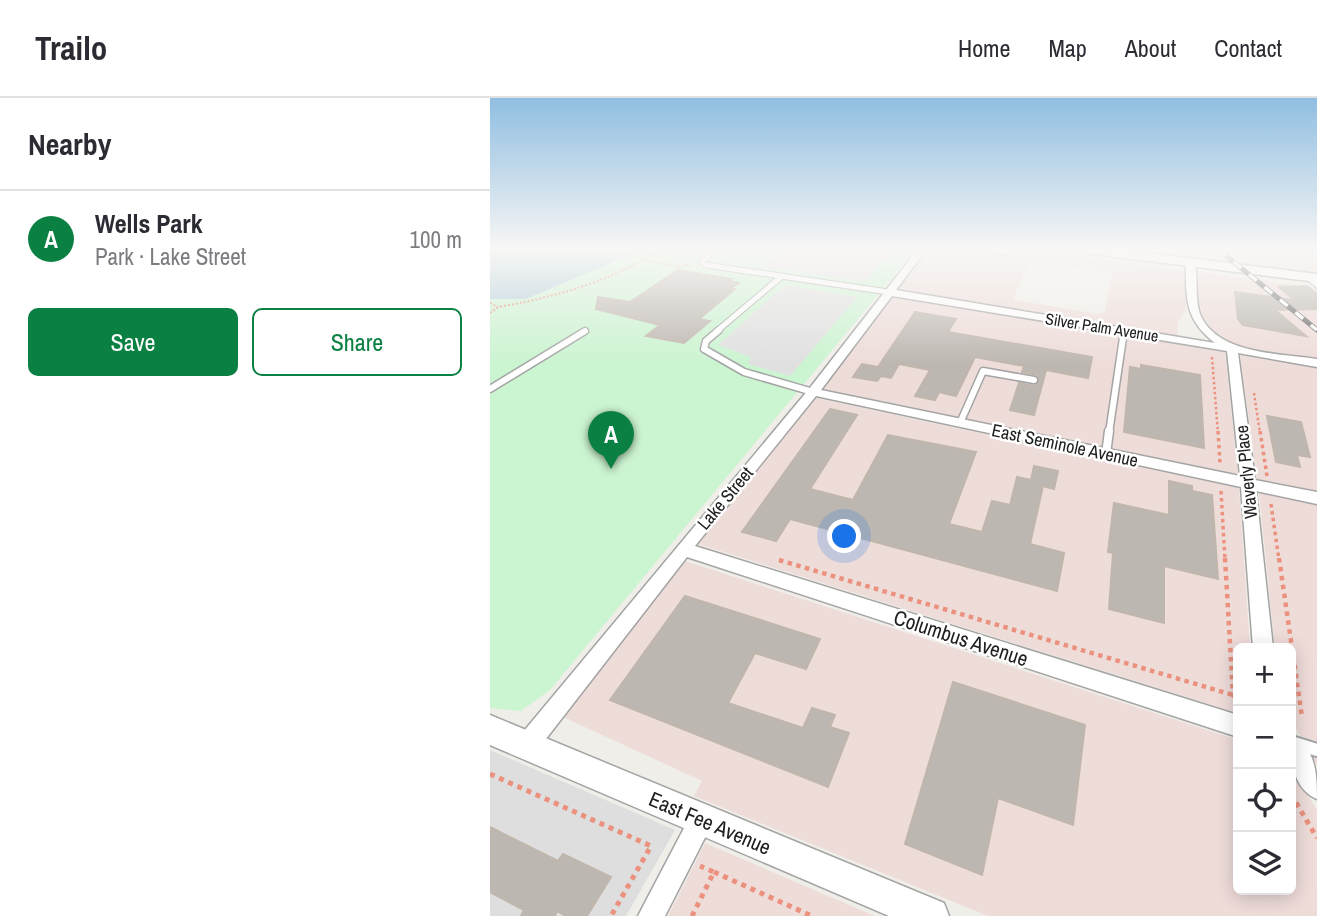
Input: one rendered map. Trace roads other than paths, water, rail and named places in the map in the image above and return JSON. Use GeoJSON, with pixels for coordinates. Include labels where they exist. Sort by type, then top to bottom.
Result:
{"type":"FeatureCollection","features":[{"type":"Feature","properties":{"kind":"street","name":"Lake Street"},"geometry":{"type":"LineString","coordinates":[[527,745],[683,549],[813,392],[892,287]]}},
{"type":"Feature","properties":{"kind":"street"},"geometry":{"type":"LineString","coordinates":[[1189,287],[1186,327],[1212,337],[1232,354]]}},
{"type":"Feature","properties":{"kind":"street","name":"Silver Palm Avenue"},"geometry":{"type":"LineString","coordinates":[[888,292],[1124,331],[1186,327],[1232,354],[1317,363]]}},
{"type":"Feature","properties":{"kind":"street","name":"Waverly Place"},"geometry":{"type":"LineString","coordinates":[[1232,354],[1248,484],[1263,643]]}},
{"type":"Feature","properties":{"kind":"street","name":"East Seminole Avenue"},"geometry":{"type":"LineString","coordinates":[[813,392],[1107,454],[1220,470],[1248,484],[1317,498]]}},
{"type":"Feature","properties":{"kind":"street","name":"Columbus Avenue"},"geometry":{"type":"LineString","coordinates":[[683,549],[1233,724]]}},
{"type":"Feature","properties":{"kind":"street","name":"East Fee Avenue"},"geometry":{"type":"LineString","coordinates":[[490,730],[931,916]]}},
{"type":"Feature","properties":{"kind":"street"},"geometry":{"type":"LineString","coordinates":[[1296,753],[1317,787]]}},
{"type":"Feature","properties":{"kind":"street"},"geometry":{"type":"LineString","coordinates":[[651,916],[702,820]]}},
{"type":"Feature","properties":{"kind":"lane"},"geometry":{"type":"LineString","coordinates":[[769,287],[706,341],[704,349],[744,372],[813,392]]}},
{"type":"Feature","properties":{"kind":"lane"},"geometry":{"type":"LineString","coordinates":[[856,287],[888,292]]}},
{"type":"Feature","properties":{"kind":"lane"},"geometry":{"type":"LineString","coordinates":[[490,389],[585,331]]}},
{"type":"Feature","properties":{"kind":"lane"},"geometry":{"type":"LineString","coordinates":[[1107,454],[1124,331]]}},
{"type":"Feature","properties":{"kind":"lane"},"geometry":{"type":"LineString","coordinates":[[960,423],[983,371],[1034,380]]}},
{"type":"Feature","properties":{"kind":"lane"},"geometry":{"type":"LineString","coordinates":[[1296,746],[1317,750]]}},
{"type":"Feature","properties":{"kind":"water"},"geometry":{"type":"Polygon","coordinates":[[[490,287],[554,287],[526,299],[490,299],[490,287]]]}},
{"type":"Feature","properties":{"kind":"railway"},"geometry":{"type":"LineString","coordinates":[[1265,287],[1317,330]]}},
{"type":"Feature","properties":{"kind":"place","name":"Wells Park"},"geometry":{"type":"Point","coordinates":[611,469]}}]}
